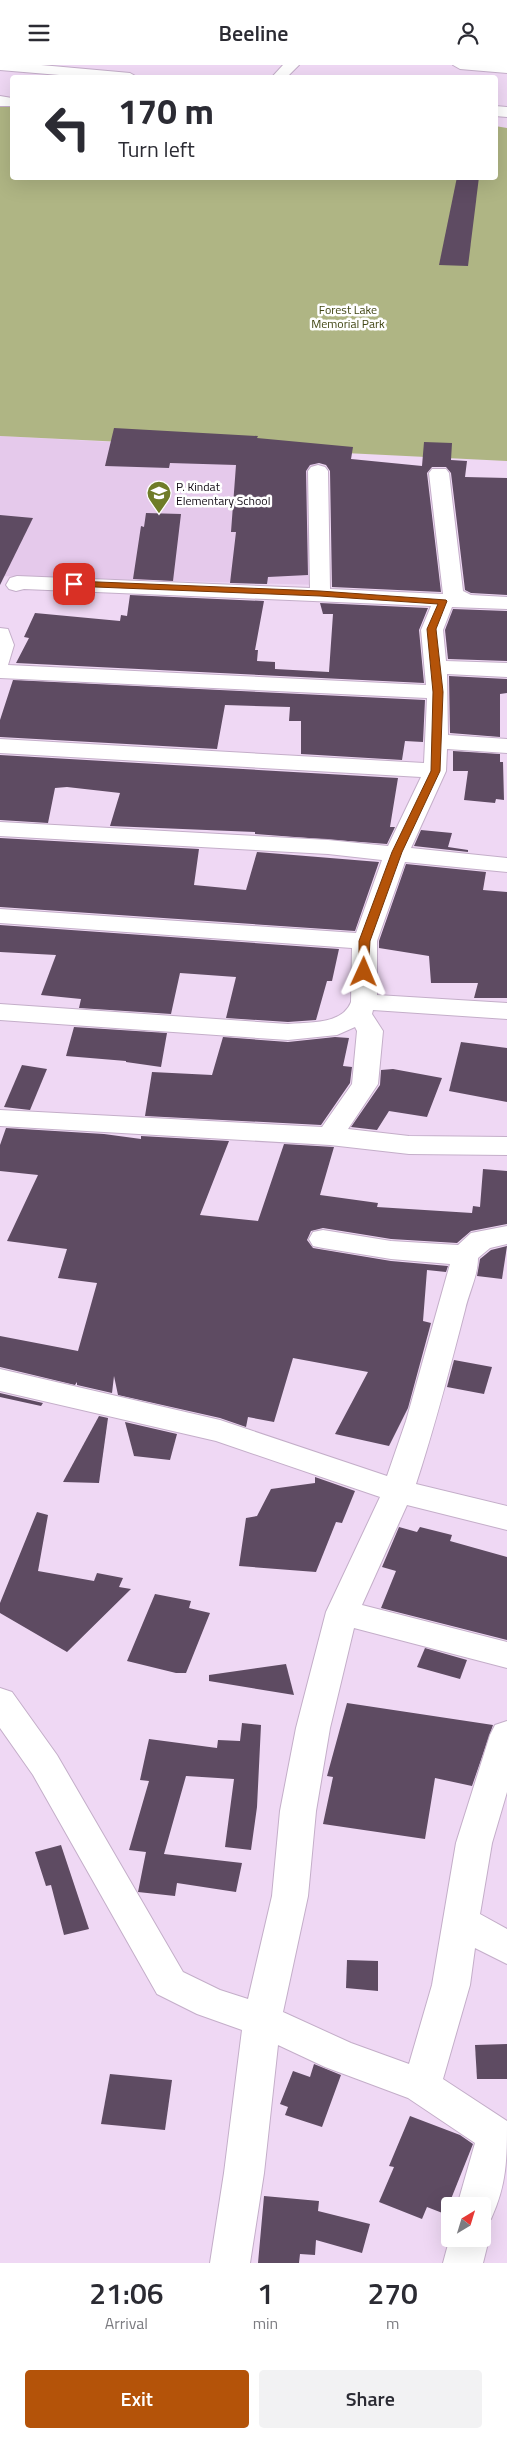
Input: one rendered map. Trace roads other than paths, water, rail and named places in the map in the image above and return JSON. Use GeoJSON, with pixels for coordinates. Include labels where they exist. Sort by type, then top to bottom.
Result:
{"type":"FeatureCollection","features":[{"type":"Feature","properties":{"kind":"street"},"geometry":{"type":"LineString","coordinates":[[281,75],[292,65]]}},
{"type":"Feature","properties":{"kind":"street"},"geometry":{"type":"LineString","coordinates":[[460,65],[507,69]]}},
{"type":"Feature","properties":{"kind":"street"},"geometry":{"type":"LineString","coordinates":[[0,66],[106,75]]}},
{"type":"Feature","properties":{"kind":"street"},"geometry":{"type":"LineString","coordinates":[[318,471],[320,593]]}},
{"type":"Feature","properties":{"kind":"street"},"geometry":{"type":"LineString","coordinates":[[439,473],[453,594],[464,600],[474,602]]}},
{"type":"Feature","properties":{"kind":"street"},"geometry":{"type":"LineString","coordinates":[[16,585],[17,582],[320,593],[507,603]]}},
{"type":"Feature","properties":{"kind":"street"},"geometry":{"type":"LineString","coordinates":[[330,1136],[365,1084],[370,1031],[361,1008],[365,941],[397,852],[435,771],[438,692],[432,629],[443,601]]}},
{"type":"Feature","properties":{"kind":"street"},"geometry":{"type":"LineString","coordinates":[[0,634],[3,645],[0,661]]}},
{"type":"Feature","properties":{"kind":"street"},"geometry":{"type":"LineString","coordinates":[[436,667],[507,670]]}},
{"type":"Feature","properties":{"kind":"street"},"geometry":{"type":"LineString","coordinates":[[0,671],[438,692]]}},
{"type":"Feature","properties":{"kind":"street"},"geometry":{"type":"LineString","coordinates":[[437,741],[507,745]]}},
{"type":"Feature","properties":{"kind":"street"},"geometry":{"type":"LineString","coordinates":[[0,746],[435,771]]}},
{"type":"Feature","properties":{"kind":"street"},"geometry":{"type":"LineString","coordinates":[[0,829],[223,840],[397,852],[422,857],[507,865]]}},
{"type":"Feature","properties":{"kind":"street"},"geometry":{"type":"LineString","coordinates":[[0,917],[365,941]]}},
{"type":"Feature","properties":{"kind":"street"},"geometry":{"type":"LineString","coordinates":[[0,1012],[236,1030],[288,1032],[337,1027],[361,1008],[507,1011]]}},
{"type":"Feature","properties":{"kind":"street"},"geometry":{"type":"LineString","coordinates":[[0,1118],[330,1136],[409,1145],[507,1146]]}},
{"type":"Feature","properties":{"kind":"street"},"geometry":{"type":"LineString","coordinates":[[323,1239],[391,1250],[464,1255],[482,1239],[507,1235]]}},
{"type":"Feature","properties":{"kind":"street"},"geometry":{"type":"LineString","coordinates":[[230,2263],[241,2202],[262,2020],[290,1896],[298,1811],[313,1728],[342,1612],[398,1491],[421,1421],[452,1302],[464,1269],[464,1255]]}},
{"type":"Feature","properties":{"kind":"street"},"geometry":{"type":"LineString","coordinates":[[0,1380],[220,1431],[398,1491],[507,1518]]}},
{"type":"Feature","properties":{"kind":"street"},"geometry":{"type":"LineString","coordinates":[[342,1612],[507,1655]]}},
{"type":"Feature","properties":{"kind":"street"},"geometry":{"type":"LineString","coordinates":[[0,1701],[55,1782],[170,1983],[210,2003],[262,2020],[338,2055],[422,2087],[502,2141],[480,2197]]}},
{"type":"Feature","properties":{"kind":"street"},"geometry":{"type":"LineString","coordinates":[[422,2087],[452,1985],[474,1843],[507,1735]]}},
{"type":"Feature","properties":{"kind":"street"},"geometry":{"type":"LineString","coordinates":[[461,1921],[507,1947]]}},
{"type":"Feature","properties":{"kind":"street"},"geometry":{"type":"LineString","coordinates":[[464,2263],[467,2247]]}},
{"type":"Feature","properties":{"kind":"place","name":"P. Kindat Elementary School"},"geometry":{"type":"Point","coordinates":[159,514]}},
{"type":"Feature","properties":{"kind":"park label","name":"Forest Lake Memorial Park"},"geometry":{"type":"Point","coordinates":[348,316]}}]}
